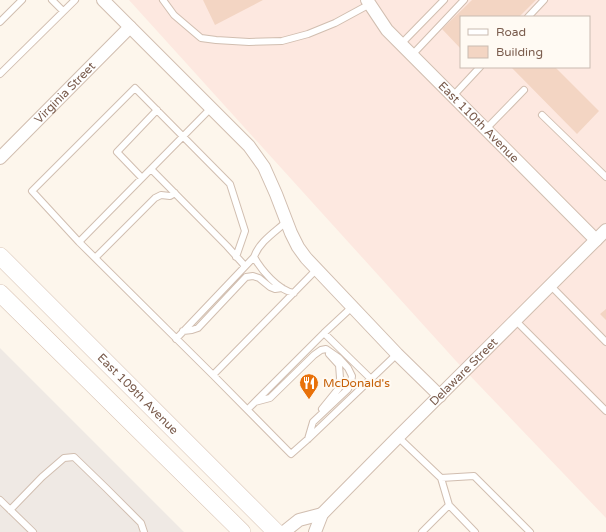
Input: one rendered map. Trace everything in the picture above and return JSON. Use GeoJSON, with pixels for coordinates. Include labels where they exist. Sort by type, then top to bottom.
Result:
{"type":"FeatureCollection","features":[{"type":"Feature","properties":{"kind":"main road","name":"East 109th Avenue"},"geometry":{"type":"LineString","coordinates":[[0,256],[276,532]]}},
{"type":"Feature","properties":{"kind":"main road","name":"East 109th Avenue"},"geometry":{"type":"LineString","coordinates":[[0,293],[242,532]]}},
{"type":"Feature","properties":{"kind":"street"},"geometry":{"type":"LineString","coordinates":[[103,0],[249,146],[264,167],[286,222],[298,247],[306,258],[397,354],[440,396]]}},
{"type":"Feature","properties":{"kind":"street","name":"East 110th Avenue"},"geometry":{"type":"LineString","coordinates":[[368,2],[387,30],[596,240]]}},
{"type":"Feature","properties":{"kind":"street","name":"Virginia Street"},"geometry":{"type":"LineString","coordinates":[[0,158],[130,27]]}},
{"type":"Feature","properties":{"kind":"street","name":"Delaware Street"},"geometry":{"type":"LineString","coordinates":[[315,532],[322,514],[606,230]]}},
{"type":"Feature","properties":{"kind":"street"},"geometry":{"type":"LineString","coordinates":[[284,532],[299,520],[322,514]]}},
{"type":"Feature","properties":{"kind":"lane"},"geometry":{"type":"LineString","coordinates":[[0,22],[22,0]]}},
{"type":"Feature","properties":{"kind":"lane"},"geometry":{"type":"LineString","coordinates":[[52,0],[63,11]]}},
{"type":"Feature","properties":{"kind":"lane"},"geometry":{"type":"LineString","coordinates":[[0,73],[75,0]]}},
{"type":"Feature","properties":{"kind":"lane"},"geometry":{"type":"LineString","coordinates":[[163,0],[174,15],[201,38],[249,42],[282,41],[308,34],[335,23],[368,2]]}},
{"type":"Feature","properties":{"kind":"lane"},"geometry":{"type":"LineString","coordinates":[[401,44],[444,0]]}},
{"type":"Feature","properties":{"kind":"lane"},"geometry":{"type":"LineString","coordinates":[[412,55],[464,0]]}},
{"type":"Feature","properties":{"kind":"lane"},"geometry":{"type":"LineString","coordinates":[[529,16],[544,0]]}},
{"type":"Feature","properties":{"kind":"lane"},"geometry":{"type":"LineString","coordinates":[[453,96],[479,68]]}},
{"type":"Feature","properties":{"kind":"lane"},"geometry":{"type":"LineString","coordinates":[[236,257],[245,231],[230,184],[135,88],[32,191],[79,242],[248,409],[291,454],[397,354]]}},
{"type":"Feature","properties":{"kind":"lane"},"geometry":{"type":"LineString","coordinates":[[486,129],[524,90]]}},
{"type":"Feature","properties":{"kind":"lane"},"geometry":{"type":"LineString","coordinates":[[79,242],[211,108]]}},
{"type":"Feature","properties":{"kind":"lane"},"geometry":{"type":"LineString","coordinates":[[142,178],[117,152],[157,110]]}},
{"type":"Feature","properties":{"kind":"lane"},"geometry":{"type":"LineString","coordinates":[[542,115],[606,177]]}},
{"type":"Feature","properties":{"kind":"lane"},"geometry":{"type":"LineString","coordinates":[[151,169],[245,266]]}},
{"type":"Feature","properties":{"kind":"lane"},"geometry":{"type":"LineString","coordinates":[[95,258],[154,198],[161,195],[170,196],[175,193]]}},
{"type":"Feature","properties":{"kind":"lane"},"geometry":{"type":"LineString","coordinates":[[176,338],[254,257],[264,241],[286,222]]}},
{"type":"Feature","properties":{"kind":"lane"},"geometry":{"type":"LineString","coordinates":[[254,257],[256,262],[272,279],[288,292],[294,293]]}},
{"type":"Feature","properties":{"kind":"lane"},"geometry":{"type":"LineString","coordinates":[[213,375],[316,270]]}},
{"type":"Feature","properties":{"kind":"lane"},"geometry":{"type":"LineString","coordinates":[[183,331],[198,328],[246,277],[253,276],[259,278],[275,289],[282,288]]}},
{"type":"Feature","properties":{"kind":"lane"},"geometry":{"type":"LineString","coordinates":[[550,285],[606,342]]}},
{"type":"Feature","properties":{"kind":"lane"},"geometry":{"type":"LineString","coordinates":[[248,409],[352,307]]}},
{"type":"Feature","properties":{"kind":"lane"},"geometry":{"type":"LineString","coordinates":[[515,320],[606,411]]}},
{"type":"Feature","properties":{"kind":"lane"},"geometry":{"type":"LineString","coordinates":[[324,333],[371,379]]}},
{"type":"Feature","properties":{"kind":"lane"},"geometry":{"type":"LineString","coordinates":[[255,402],[270,398],[314,355],[321,350],[326,350],[339,358],[348,368],[352,376],[351,383],[348,389],[313,422]]}},
{"type":"Feature","properties":{"kind":"lane"},"geometry":{"type":"LineString","coordinates":[[308,439],[313,422],[339,388],[339,365],[326,350]]}},
{"type":"Feature","properties":{"kind":"lane"},"geometry":{"type":"LineString","coordinates":[[398,437],[441,478],[449,505],[475,532]]}},
{"type":"Feature","properties":{"kind":"lane"},"geometry":{"type":"LineString","coordinates":[[10,510],[40,479],[64,458],[74,457],[141,523],[144,532]]}},
{"type":"Feature","properties":{"kind":"lane"},"geometry":{"type":"LineString","coordinates":[[441,478],[474,476],[530,532]]}},
{"type":"Feature","properties":{"kind":"lane"},"geometry":{"type":"LineString","coordinates":[[0,500],[33,532]]}},
{"type":"Feature","properties":{"kind":"lane"},"geometry":{"type":"LineString","coordinates":[[422,532],[449,505]]}},
{"type":"Feature","properties":{"kind":"lane"},"geometry":{"type":"LineString","coordinates":[[520,532],[525,527]]}},
{"type":"Feature","properties":{"kind":"shaded area"},"geometry":{"type":"Polygon","coordinates":[[[129,0],[606,0],[606,518],[456,361],[129,0]]]}},
{"type":"Feature","properties":{"kind":"shaded area"},"geometry":{"type":"Polygon","coordinates":[[[0,348],[184,532],[0,532],[0,348]]]}},
{"type":"Feature","properties":{"kind":"building"},"geometry":{"type":"Polygon","coordinates":[[[203,0],[263,0],[215,25],[203,0]]]}},
{"type":"Feature","properties":{"kind":"building"},"geometry":{"type":"Polygon","coordinates":[[[472,0],[536,0],[520,16],[460,16],[460,48],[442,29],[472,0]]]}},
{"type":"Feature","properties":{"kind":"building"},"geometry":{"type":"Polygon","coordinates":[[[512,68],[556,68],[599,111],[577,134],[512,68]]]}},
{"type":"Feature","properties":{"kind":"building"},"geometry":{"type":"Polygon","coordinates":[[[606,309],[606,320],[600,314],[606,309]]]}},
{"type":"Feature","properties":{"kind":"place","name":"McDonald's"},"geometry":{"type":"Point","coordinates":[309,400]}}]}
